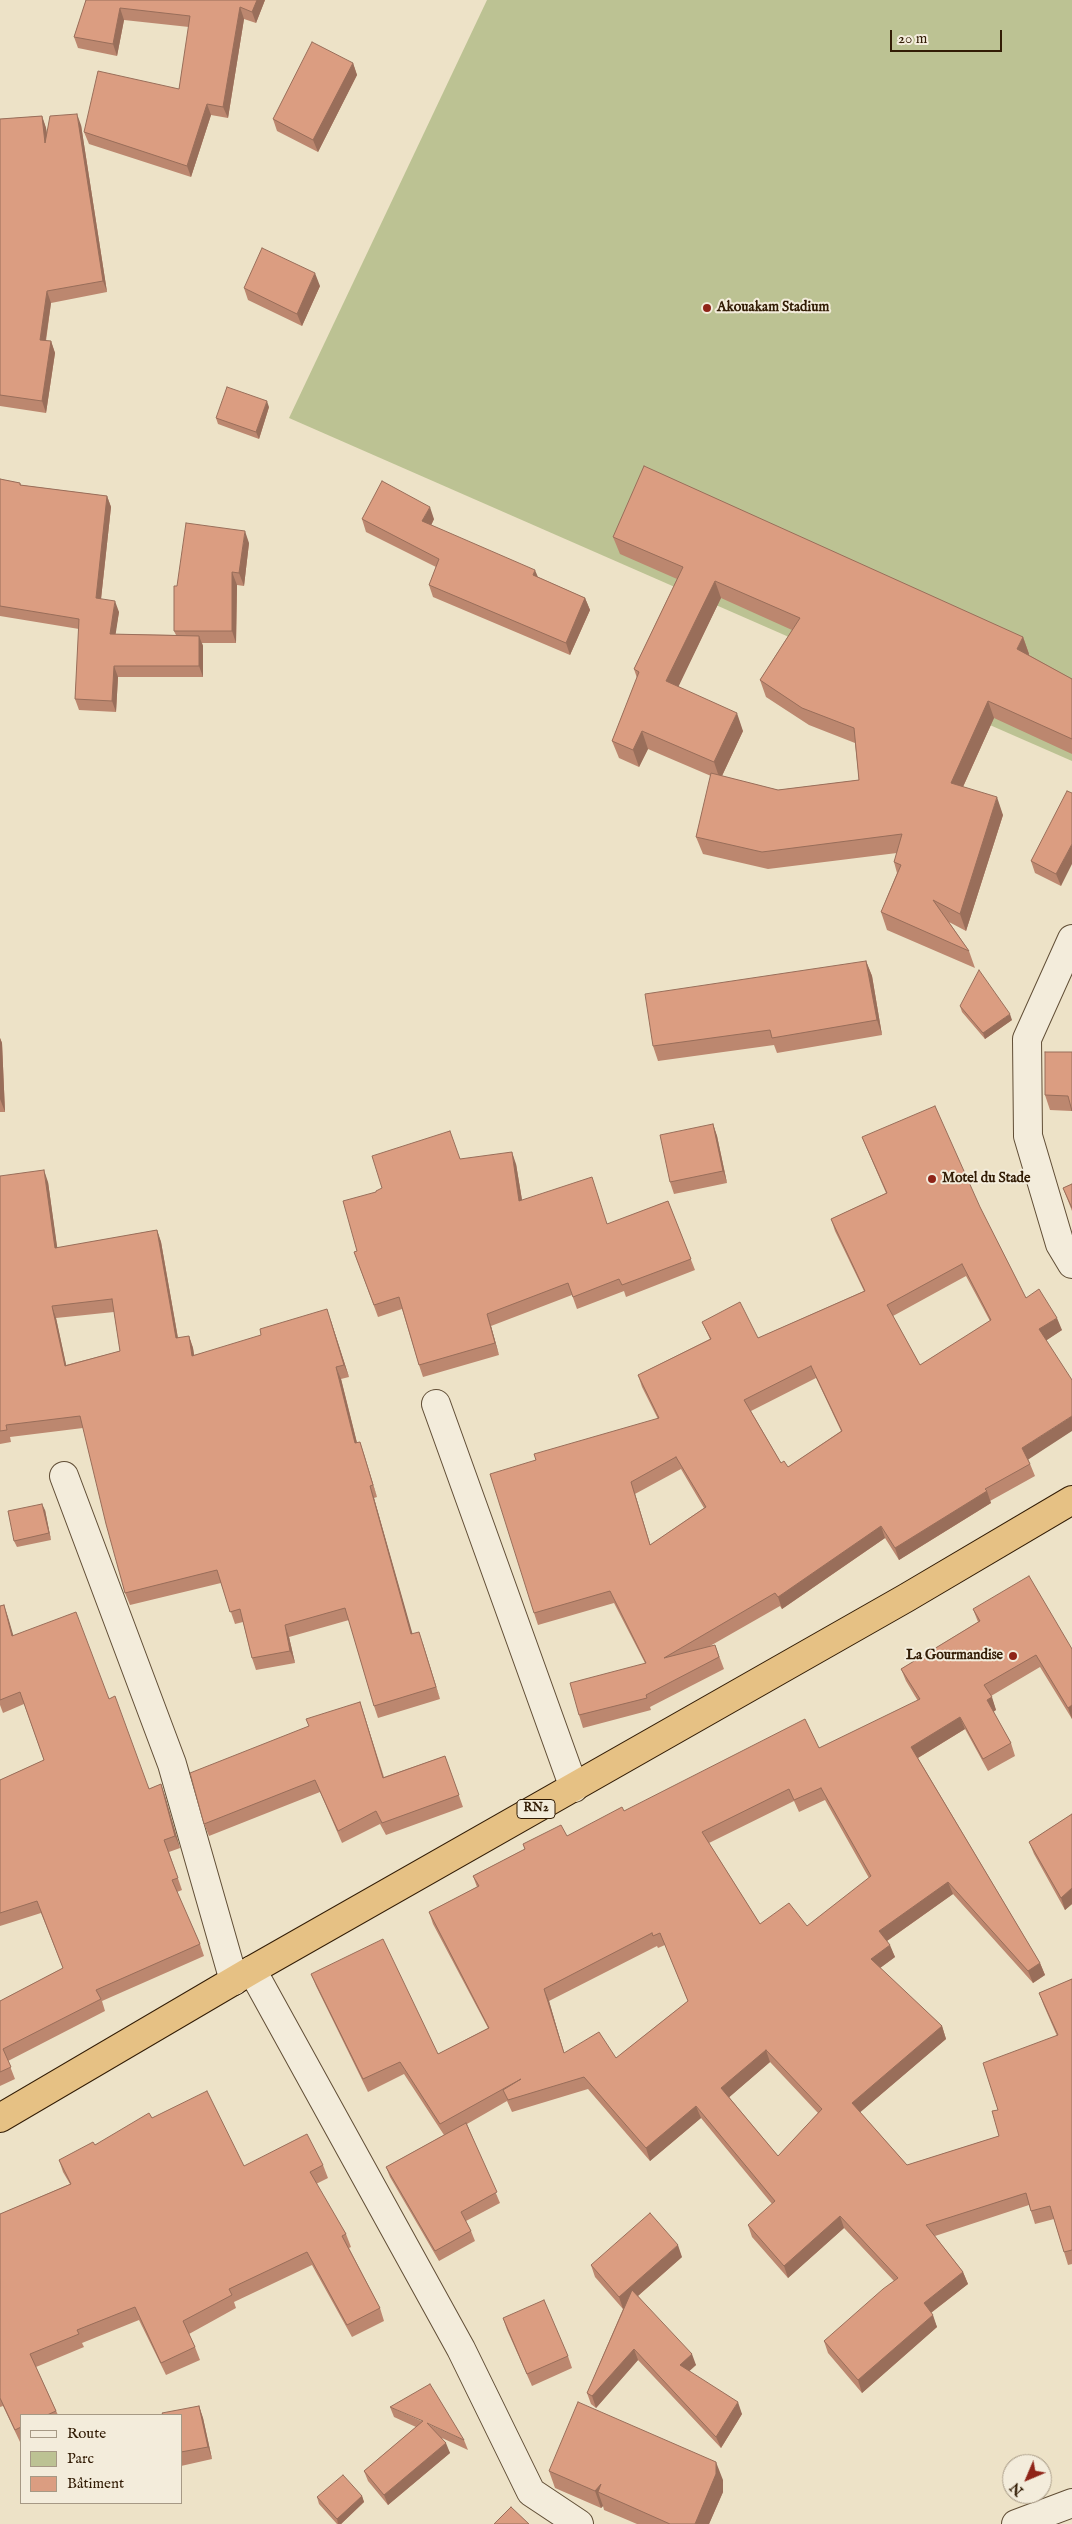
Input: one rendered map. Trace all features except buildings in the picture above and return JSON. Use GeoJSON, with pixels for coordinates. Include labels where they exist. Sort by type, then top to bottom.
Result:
{"type":"FeatureCollection","features":[{"type":"Feature","properties":{"kind":"highway","name":"RN2"},"geometry":{"type":"LineString","coordinates":[[0,2118],[243,1976],[574,1788],[1072,1500]]}},
{"type":"Feature","properties":{"kind":"street"},"geometry":{"type":"LineString","coordinates":[[1072,939],[1027,1039],[1028,1136],[1060,1244],[1072,1264]]}},
{"type":"Feature","properties":{"kind":"street"},"geometry":{"type":"LineString","coordinates":[[436,1404],[574,1788]]}},
{"type":"Feature","properties":{"kind":"street"},"geometry":{"type":"LineString","coordinates":[[64,1476],[172,1764],[243,1976],[461,2349],[531,2492],[579,2524]]}},
{"type":"Feature","properties":{"kind":"street"},"geometry":{"type":"LineString","coordinates":[[1016,2524],[1072,2503]]}},
{"type":"Feature","properties":{"kind":"green space","name":"Akouakam Stadium"},"geometry":{"type":"Polygon","coordinates":[[[487,0],[1072,0],[1072,761],[289,418],[487,0]]]}},
{"type":"Feature","properties":{"kind":"place","name":"Akouakam Stadium"},"geometry":{"type":"Point","coordinates":[707,308]}},
{"type":"Feature","properties":{"kind":"place","name":"Motel du Stade"},"geometry":{"type":"Point","coordinates":[932,1179]}},
{"type":"Feature","properties":{"kind":"place","name":"La Gourmandise"},"geometry":{"type":"Point","coordinates":[1013,1656]}}]}
